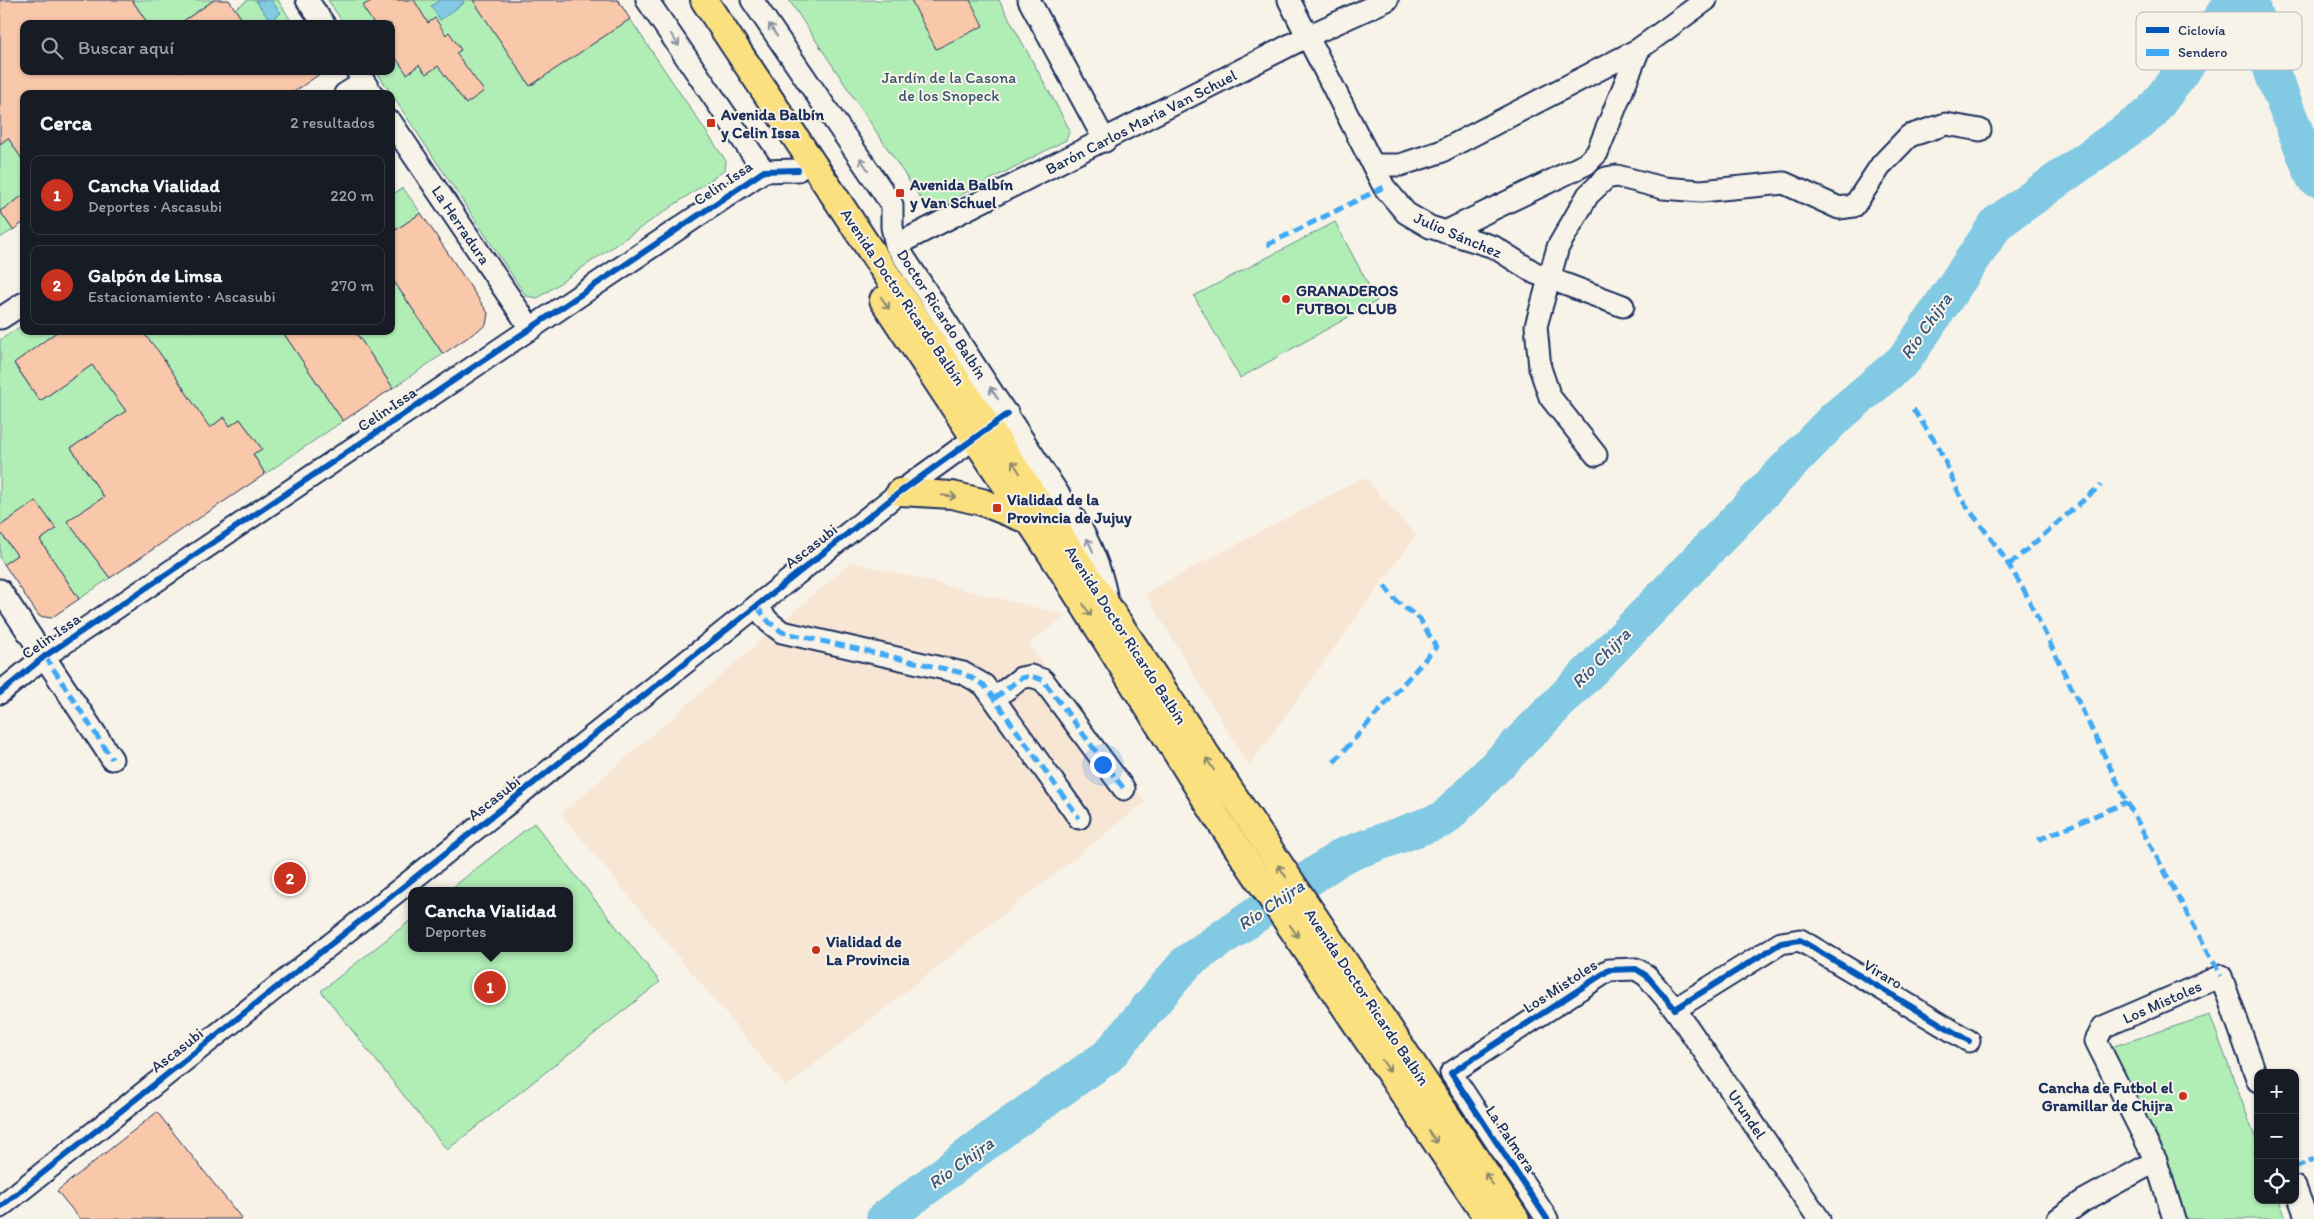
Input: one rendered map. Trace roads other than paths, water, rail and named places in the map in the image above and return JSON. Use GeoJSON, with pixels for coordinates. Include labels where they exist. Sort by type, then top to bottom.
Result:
{"type":"FeatureCollection","features":[{"type":"Feature","properties":{"kind":"main road","name":"Avenida Doctor Ricardo Balbín"},"geometry":{"type":"LineString","coordinates":[[684,0],[798,170],[990,426],[1027,520],[1228,812],[1416,1091],[1516,1219]]}},
{"type":"Feature","properties":{"kind":"main road","name":"Avenida Doctor Ricardo Balbín"},"geometry":{"type":"LineString","coordinates":[[704,0],[990,426],[1108,609],[1228,812]]}},
{"type":"Feature","properties":{"kind":"main road"},"geometry":{"type":"LineString","coordinates":[[900,492],[952,495],[982,502],[1027,520]]}},
{"type":"Feature","properties":{"kind":"main road","name":"Avenida Doctor Ricardo Balbín"},"geometry":{"type":"LineString","coordinates":[[1416,1091],[1488,1219]]}},
{"type":"Feature","properties":{"kind":"street"},"geometry":{"type":"LineString","coordinates":[[307,0],[321,20]]}},
{"type":"Feature","properties":{"kind":"street"},"geometry":{"type":"LineString","coordinates":[[647,0],[764,171]]}},
{"type":"Feature","properties":{"kind":"street","name":"Doctor Ricardo Balbín"},"geometry":{"type":"LineString","coordinates":[[752,0],[892,205],[893,236],[896,245],[990,426]]}},
{"type":"Feature","properties":{"kind":"street"},"geometry":{"type":"LineString","coordinates":[[1029,0],[1105,141]]}},
{"type":"Feature","properties":{"kind":"street","name":"Julio Sánchez"},"geometry":{"type":"LineString","coordinates":[[1289,0],[1384,187],[1406,213],[1444,232],[1494,247],[1535,273],[1623,306]]}},
{"type":"Feature","properties":{"kind":"street","name":"Barón Carlos María Van Schuel"},"geometry":{"type":"LineString","coordinates":[[896,245],[1105,141],[1308,36],[1387,0]]}},
{"type":"Feature","properties":{"kind":"street"},"geometry":{"type":"LineString","coordinates":[[1373,165],[1400,165],[1440,152],[1640,49],[1706,0]]}},
{"type":"Feature","properties":{"kind":"street"},"geometry":{"type":"LineString","coordinates":[[1444,232],[1586,164],[1597,153],[1640,49]]}},
{"type":"Feature","properties":{"kind":"street"},"geometry":{"type":"LineString","coordinates":[[352,90],[364,82]]}},
{"type":"Feature","properties":{"kind":"street"},"geometry":{"type":"LineString","coordinates":[[1596,455],[1550,397],[1540,368],[1536,326],[1558,247],[1588,195],[1606,178],[1617,176],[1663,188],[1701,191],[1784,183],[1839,208],[1854,206],[1882,164],[1909,136],[1946,124],[1980,130]]}},
{"type":"Feature","properties":{"kind":"street","name":"La Herradura"},"geometry":{"type":"LineString","coordinates":[[395,128],[531,329]]}},
{"type":"Feature","properties":{"kind":"street"},"geometry":{"type":"LineString","coordinates":[[1586,164],[1606,178]]}},
{"type":"Feature","properties":{"kind":"street","name":"Celin Issa"},"geometry":{"type":"LineString","coordinates":[[0,693],[45,656],[764,171],[798,170]]}},
{"type":"Feature","properties":{"kind":"street"},"geometry":{"type":"LineString","coordinates":[[1,318],[20,306]]}},
{"type":"Feature","properties":{"kind":"street","name":"Ascasubi"},"geometry":{"type":"LineString","coordinates":[[0,1208],[900,492],[990,426]]}},
{"type":"Feature","properties":{"kind":"street"},"geometry":{"type":"LineString","coordinates":[[0,590],[112,760]]}},
{"type":"Feature","properties":{"kind":"street"},"geometry":{"type":"LineString","coordinates":[[757,607],[769,622],[782,632],[963,673],[984,684],[1079,818]]}},
{"type":"Feature","properties":{"kind":"street"},"geometry":{"type":"LineString","coordinates":[[995,698],[1021,678],[1030,676],[1043,680],[1124,789]]}},
{"type":"Feature","properties":{"kind":"street","name":"Viraro"},"geometry":{"type":"LineString","coordinates":[[1675,1009],[1781,943],[1800,940],[1969,1040]]}},
{"type":"Feature","properties":{"kind":"street","name":"Los Mistoles"},"geometry":{"type":"LineString","coordinates":[[1451,1073],[1608,970],[1636,969],[1647,976],[1675,1009]]}},
{"type":"Feature","properties":{"kind":"street","name":"Los Mistoles"},"geometry":{"type":"LineString","coordinates":[[2156,1161],[2096,1041],[2104,1027],[2221,976],[2254,1070]]}},
{"type":"Feature","properties":{"kind":"street","name":"Urundel"},"geometry":{"type":"LineString","coordinates":[[1675,1009],[1820,1219]]}},
{"type":"Feature","properties":{"kind":"street","name":"La Palmera"},"geometry":{"type":"LineString","coordinates":[[1451,1073],[1548,1219]]}},
{"type":"Feature","properties":{"kind":"street"},"geometry":{"type":"LineString","coordinates":[[2058,1219],[2083,1201],[2156,1161],[2174,1219]]}},
{"type":"Feature","properties":{"kind":"street"},"geometry":{"type":"LineString","coordinates":[[2299,1198],[2307,1219]]}},
{"type":"Feature","properties":{"kind":"water"},"geometry":{"type":"Polygon","coordinates":[[[271,0],[281,13],[269,20],[256,1],[271,0]]]}},
{"type":"Feature","properties":{"kind":"water"},"geometry":{"type":"Polygon","coordinates":[[[440,0],[462,0],[464,3],[440,20],[431,6],[440,0]]]}},
{"type":"Feature","properties":{"kind":"waterway","name":"Río Chijra"},"geometry":{"type":"LineString","coordinates":[[2225,12],[2234,0]]}},
{"type":"Feature","properties":{"kind":"waterway"},"geometry":{"type":"LineString","coordinates":[[2250,0],[2254,12]]}},
{"type":"Feature","properties":{"kind":"waterway","name":"Río Chijra"},"geometry":{"type":"LineString","coordinates":[[884,1219],[1004,1129],[1108,1056],[1187,962],[1342,856],[1444,819],[1608,653],[1833,420],[1905,359],[1997,223],[2151,113],[2183,70]]}},
{"type":"Feature","properties":{"kind":"waterway"},"geometry":{"type":"LineString","coordinates":[[2271,70],[2314,178]]}},
{"type":"Feature","properties":{"kind":"place","name":"Avenida Balbín y Celin Issa"},"geometry":{"type":"Point","coordinates":[711,123]}},
{"type":"Feature","properties":{"kind":"place","name":"Avenida Balbín y Van Schuel"},"geometry":{"type":"Point","coordinates":[900,193]}},
{"type":"Feature","properties":{"kind":"place","name":"GRANADEROS FUTBOL CLUB"},"geometry":{"type":"Point","coordinates":[1286,299]}},
{"type":"Feature","properties":{"kind":"place","name":"Vialidad de la Provincia de Jujuy"},"geometry":{"type":"Point","coordinates":[997,508]}},
{"type":"Feature","properties":{"kind":"place","name":"Galpón de Limsa"},"geometry":{"type":"Point","coordinates":[290,878]}},
{"type":"Feature","properties":{"kind":"place","name":"Vialidad de La Provincia"},"geometry":{"type":"Point","coordinates":[816,950]}},
{"type":"Feature","properties":{"kind":"place","name":"Cancha Vialidad"},"geometry":{"type":"Point","coordinates":[490,987]}},
{"type":"Feature","properties":{"kind":"place","name":"Cancha de Futbol el Gramillar de Chijra"},"geometry":{"type":"Point","coordinates":[2183,1096]}},
{"type":"Feature","properties":{"kind":"park label","name":"Jardín de la Casona de los Snopeck"},"geometry":{"type":"Point","coordinates":[949,86]}}]}
